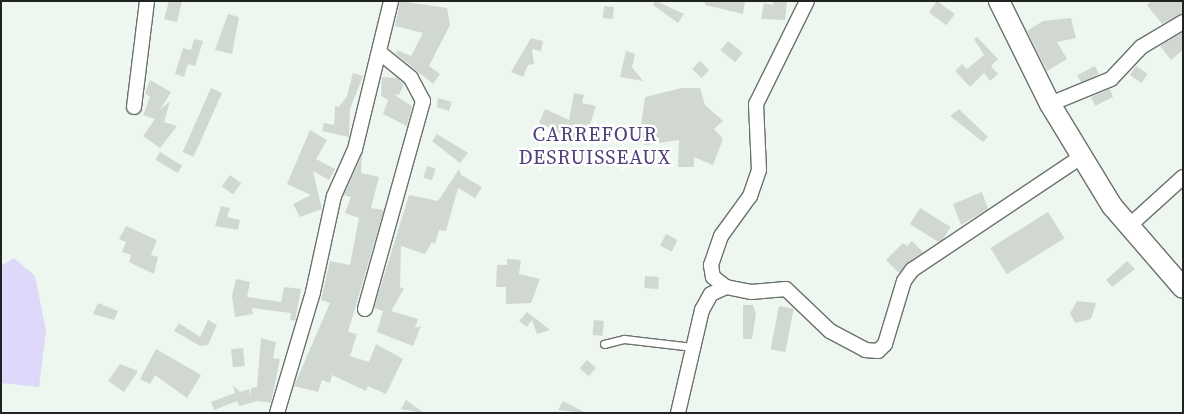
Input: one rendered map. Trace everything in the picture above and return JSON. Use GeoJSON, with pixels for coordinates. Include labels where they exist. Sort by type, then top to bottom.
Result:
{"type":"FeatureCollection","features":[{"type":"Feature","properties":{"kind":"main road"},"geometry":{"type":"LineString","coordinates":[[999,1],[1050,104],[1081,157],[1129,226],[1183,288]]}},
{"type":"Feature","properties":{"kind":"street"},"geometry":{"type":"LineString","coordinates":[[134,107],[147,1]]}},
{"type":"Feature","properties":{"kind":"street"},"geometry":{"type":"LineString","coordinates":[[277,413],[314,292],[334,196],[355,148],[391,1]]}},
{"type":"Feature","properties":{"kind":"street"},"geometry":{"type":"LineString","coordinates":[[807,1],[756,104],[759,170],[750,196],[721,236],[711,265],[714,277],[726,287],[751,292],[786,289],[830,331],[865,350],[878,351],[885,344],[902,286],[912,270],[1081,157]]}},
{"type":"Feature","properties":{"kind":"street"},"geometry":{"type":"LineString","coordinates":[[1050,104],[1111,79],[1141,47],[1183,22]]}},
{"type":"Feature","properties":{"kind":"street"},"geometry":{"type":"LineString","coordinates":[[365,309],[423,101],[414,82],[378,52]]}},
{"type":"Feature","properties":{"kind":"street"},"geometry":{"type":"LineString","coordinates":[[1129,226],[1183,177]]}},
{"type":"Feature","properties":{"kind":"street"},"geometry":{"type":"LineString","coordinates":[[678,413],[693,347],[706,302],[726,287]]}},
{"type":"Feature","properties":{"kind":"lane"},"geometry":{"type":"LineString","coordinates":[[604,344],[624,339],[693,347]]}},
{"type":"Feature","properties":{"kind":"shaded area"},"geometry":{"type":"Polygon","coordinates":[[[14,258],[35,276],[46,331],[39,387],[1,383],[1,266],[14,258]]]}},
{"type":"Feature","properties":{"kind":"building"},"geometry":{"type":"Polygon","coordinates":[[[169,1],[182,1],[177,22],[164,19],[169,1]]]}},
{"type":"Feature","properties":{"kind":"building"},"geometry":{"type":"Polygon","coordinates":[[[400,1],[447,8],[450,25],[429,66],[440,74],[433,84],[396,54],[397,50],[411,56],[423,33],[395,26],[400,1]]]}},
{"type":"Feature","properties":{"kind":"building"},"geometry":{"type":"Polygon","coordinates":[[[655,1],[684,14],[678,23],[653,5],[655,1]]]}},
{"type":"Feature","properties":{"kind":"building"},"geometry":{"type":"Polygon","coordinates":[[[705,1],[745,1],[743,14],[705,5],[705,1]]]}},
{"type":"Feature","properties":{"kind":"building"},"geometry":{"type":"Polygon","coordinates":[[[773,1],[787,1],[785,20],[761,19],[764,3],[773,5],[773,1]]]}},
{"type":"Feature","properties":{"kind":"building"},"geometry":{"type":"Polygon","coordinates":[[[937,1],[955,14],[947,25],[929,12],[937,1]]]}},
{"type":"Feature","properties":{"kind":"building"},"geometry":{"type":"Polygon","coordinates":[[[1151,1],[1183,1],[1183,13],[1162,24],[1147,5],[1151,1]]]}},
{"type":"Feature","properties":{"kind":"building"},"geometry":{"type":"Polygon","coordinates":[[[604,6],[614,7],[613,19],[603,18],[604,6]]]}},
{"type":"Feature","properties":{"kind":"building"},"geometry":{"type":"Polygon","coordinates":[[[228,14],[239,17],[232,54],[215,50],[228,14]]]}},
{"type":"Feature","properties":{"kind":"building"},"geometry":{"type":"Polygon","coordinates":[[[1071,18],[1076,38],[1057,42],[1067,59],[1047,71],[1027,31],[1043,21],[1071,18]]]}},
{"type":"Feature","properties":{"kind":"building"},"geometry":{"type":"Polygon","coordinates":[[[1183,32],[1183,50],[1171,60],[1160,46],[1183,32]]]}},
{"type":"Feature","properties":{"kind":"building"},"geometry":{"type":"Polygon","coordinates":[[[977,37],[998,59],[991,66],[998,74],[990,81],[984,73],[970,87],[955,71],[962,64],[967,69],[984,55],[974,39],[977,37]]]}},
{"type":"Feature","properties":{"kind":"building"},"geometry":{"type":"Polygon","coordinates":[[[531,38],[543,41],[541,51],[532,49],[534,64],[528,65],[523,77],[511,72],[531,38]]]}},
{"type":"Feature","properties":{"kind":"building"},"geometry":{"type":"Polygon","coordinates":[[[194,39],[203,41],[195,66],[188,64],[184,77],[175,74],[183,48],[191,50],[194,39]]]}},
{"type":"Feature","properties":{"kind":"building"},"geometry":{"type":"Polygon","coordinates":[[[728,41],[743,53],[735,62],[720,50],[728,41]]]}},
{"type":"Feature","properties":{"kind":"building"},"geometry":{"type":"Polygon","coordinates":[[[626,51],[635,54],[632,67],[643,81],[620,77],[626,51]]]}},
{"type":"Feature","properties":{"kind":"building"},"geometry":{"type":"Polygon","coordinates":[[[700,61],[709,70],[701,78],[692,69],[700,61]]]}},
{"type":"Feature","properties":{"kind":"building"},"geometry":{"type":"Polygon","coordinates":[[[1095,66],[1099,74],[1081,83],[1077,75],[1095,66]]]}},
{"type":"Feature","properties":{"kind":"building"},"geometry":{"type":"Polygon","coordinates":[[[1136,66],[1148,74],[1141,83],[1130,75],[1136,66]]]}},
{"type":"Feature","properties":{"kind":"building"},"geometry":{"type":"Polygon","coordinates":[[[353,73],[363,76],[350,109],[349,137],[322,131],[324,123],[334,125],[335,106],[339,107],[347,96],[353,73]]]}},
{"type":"Feature","properties":{"kind":"building"},"geometry":{"type":"Polygon","coordinates":[[[382,77],[397,78],[404,84],[399,95],[393,94],[412,106],[407,126],[383,114],[388,100],[381,96],[382,77]]]}},
{"type":"Feature","properties":{"kind":"building"},"geometry":{"type":"Polygon","coordinates":[[[150,80],[171,92],[160,110],[170,101],[164,122],[177,126],[160,148],[143,136],[155,119],[143,115],[150,97],[145,93],[150,80]]]}},
{"type":"Feature","properties":{"kind":"building"},"geometry":{"type":"Polygon","coordinates":[[[211,88],[222,93],[193,157],[183,152],[211,88]]]}},
{"type":"Feature","properties":{"kind":"building"},"geometry":{"type":"Polygon","coordinates":[[[682,88],[700,88],[705,105],[723,121],[714,129],[723,139],[713,165],[694,157],[694,167],[678,167],[679,140],[645,145],[639,140],[645,97],[682,88]]]}},
{"type":"Feature","properties":{"kind":"building"},"geometry":{"type":"Polygon","coordinates":[[[1110,89],[1113,97],[1095,106],[1091,97],[1110,89]]]}},
{"type":"Feature","properties":{"kind":"building"},"geometry":{"type":"Polygon","coordinates":[[[574,93],[584,95],[582,103],[596,106],[585,140],[577,137],[576,141],[539,123],[545,109],[569,120],[574,93]]]}},
{"type":"Feature","properties":{"kind":"building"},"geometry":{"type":"Polygon","coordinates":[[[438,98],[452,102],[449,111],[437,107],[438,98]]]}},
{"type":"Feature","properties":{"kind":"building"},"geometry":{"type":"Polygon","coordinates":[[[959,109],[988,137],[983,142],[950,116],[959,109]]]}},
{"type":"Feature","properties":{"kind":"building"},"geometry":{"type":"Polygon","coordinates":[[[310,130],[327,140],[316,159],[335,169],[329,180],[313,171],[322,209],[300,217],[293,204],[311,195],[287,184],[310,130]]]}},
{"type":"Feature","properties":{"kind":"building"},"geometry":{"type":"Polygon","coordinates":[[[437,134],[468,153],[460,163],[432,141],[437,134]]]}},
{"type":"Feature","properties":{"kind":"building"},"geometry":{"type":"Polygon","coordinates":[[[525,149],[550,150],[550,159],[525,158],[525,149]]]}},
{"type":"Feature","properties":{"kind":"building"},"geometry":{"type":"Polygon","coordinates":[[[160,152],[182,165],[178,173],[155,160],[160,152]]]}},
{"type":"Feature","properties":{"kind":"building"},"geometry":{"type":"Polygon","coordinates":[[[362,155],[361,173],[379,177],[371,208],[384,210],[348,332],[357,334],[350,356],[369,362],[376,344],[403,359],[386,394],[368,386],[366,391],[332,375],[330,383],[322,380],[318,392],[294,386],[330,303],[321,300],[330,261],[350,265],[359,218],[345,213],[351,197],[344,195],[362,155]]]}},
{"type":"Feature","properties":{"kind":"building"},"geometry":{"type":"Polygon","coordinates":[[[427,166],[436,169],[432,180],[423,177],[427,166]]]}},
{"type":"Feature","properties":{"kind":"building"},"geometry":{"type":"Polygon","coordinates":[[[459,169],[461,175],[482,187],[475,198],[458,188],[446,231],[439,230],[435,244],[432,242],[425,254],[401,246],[400,287],[404,289],[391,311],[418,319],[415,328],[421,326],[413,346],[377,332],[383,311],[374,308],[409,195],[438,201],[459,169]]]}},
{"type":"Feature","properties":{"kind":"building"},"geometry":{"type":"Polygon","coordinates":[[[230,175],[241,183],[233,195],[222,186],[230,175]]]}},
{"type":"Feature","properties":{"kind":"building"},"geometry":{"type":"Polygon","coordinates":[[[982,192],[988,209],[961,225],[953,204],[982,192]]]}},
{"type":"Feature","properties":{"kind":"building"},"geometry":{"type":"Polygon","coordinates":[[[221,206],[230,208],[227,217],[240,220],[238,230],[215,226],[221,206]]]}},
{"type":"Feature","properties":{"kind":"building"},"geometry":{"type":"Polygon","coordinates":[[[920,208],[951,227],[940,243],[910,224],[920,208]]]}},
{"type":"Feature","properties":{"kind":"building"},"geometry":{"type":"Polygon","coordinates":[[[1048,212],[1064,238],[1007,274],[990,248],[1048,212]]]}},
{"type":"Feature","properties":{"kind":"building"},"geometry":{"type":"Polygon","coordinates":[[[126,226],[157,240],[151,255],[158,257],[154,274],[129,262],[131,255],[122,252],[126,242],[119,239],[126,226]]]}},
{"type":"Feature","properties":{"kind":"building"},"geometry":{"type":"Polygon","coordinates":[[[666,234],[678,240],[672,251],[660,246],[666,234]]]}},
{"type":"Feature","properties":{"kind":"building"},"geometry":{"type":"Polygon","coordinates":[[[912,241],[923,252],[899,273],[886,260],[903,243],[907,246],[912,241]]]}},
{"type":"Feature","properties":{"kind":"building"},"geometry":{"type":"Polygon","coordinates":[[[507,259],[521,260],[519,274],[540,279],[531,303],[506,304],[506,287],[496,287],[497,265],[507,265],[507,259]]]}},
{"type":"Feature","properties":{"kind":"building"},"geometry":{"type":"Polygon","coordinates":[[[1127,261],[1135,269],[1112,287],[1106,280],[1127,261]]]}},
{"type":"Feature","properties":{"kind":"building"},"geometry":{"type":"Polygon","coordinates":[[[645,276],[659,277],[658,289],[644,288],[645,276]]]}},
{"type":"Feature","properties":{"kind":"building"},"geometry":{"type":"Polygon","coordinates":[[[236,279],[250,282],[247,297],[281,302],[284,287],[301,289],[295,321],[290,320],[291,313],[252,308],[253,314],[235,317],[232,296],[236,279]]]}},
{"type":"Feature","properties":{"kind":"building"},"geometry":{"type":"Polygon","coordinates":[[[1077,301],[1096,303],[1091,319],[1075,323],[1070,313],[1077,301]]]}},
{"type":"Feature","properties":{"kind":"building"},"geometry":{"type":"Polygon","coordinates":[[[98,303],[118,311],[114,320],[93,314],[98,303]]]}},
{"type":"Feature","properties":{"kind":"building"},"geometry":{"type":"Polygon","coordinates":[[[743,305],[753,305],[756,314],[752,339],[743,339],[743,305]]]}},
{"type":"Feature","properties":{"kind":"building"},"geometry":{"type":"Polygon","coordinates":[[[779,306],[794,309],[785,352],[771,349],[779,306]]]}},
{"type":"Feature","properties":{"kind":"building"},"geometry":{"type":"Polygon","coordinates":[[[527,312],[550,330],[537,334],[532,320],[527,327],[519,321],[527,312]]]}},
{"type":"Feature","properties":{"kind":"building"},"geometry":{"type":"Polygon","coordinates":[[[208,320],[217,325],[208,345],[200,346],[174,331],[179,323],[200,337],[208,320]]]}},
{"type":"Feature","properties":{"kind":"building"},"geometry":{"type":"Polygon","coordinates":[[[594,320],[604,321],[602,336],[592,335],[594,320]]]}},
{"type":"Feature","properties":{"kind":"building"},"geometry":{"type":"Polygon","coordinates":[[[261,338],[276,342],[273,358],[280,359],[271,403],[258,401],[239,406],[237,401],[214,410],[211,402],[235,393],[233,385],[240,392],[249,389],[250,397],[251,388],[257,387],[261,338]]]}},
{"type":"Feature","properties":{"kind":"building"},"geometry":{"type":"Polygon","coordinates":[[[243,348],[245,366],[233,367],[231,349],[243,348]]]}},
{"type":"Feature","properties":{"kind":"building"},"geometry":{"type":"Polygon","coordinates":[[[156,349],[201,375],[187,398],[155,375],[150,384],[140,379],[156,349]]]}},
{"type":"Feature","properties":{"kind":"building"},"geometry":{"type":"Polygon","coordinates":[[[587,360],[596,368],[589,376],[580,368],[587,360]]]}},
{"type":"Feature","properties":{"kind":"building"},"geometry":{"type":"Polygon","coordinates":[[[120,364],[138,371],[124,392],[108,381],[120,364]]]}},
{"type":"Feature","properties":{"kind":"building"},"geometry":{"type":"Polygon","coordinates":[[[406,400],[424,413],[401,409],[406,400]]]}},
{"type":"Feature","properties":{"kind":"building"},"geometry":{"type":"Polygon","coordinates":[[[563,401],[586,413],[558,410],[563,401]]]}},
{"type":"Feature","properties":{"kind":"district","name":"CARREFOUR DESRUISSEAUX"},"geometry":{"type":"Point","coordinates":[595,146]}}]}
